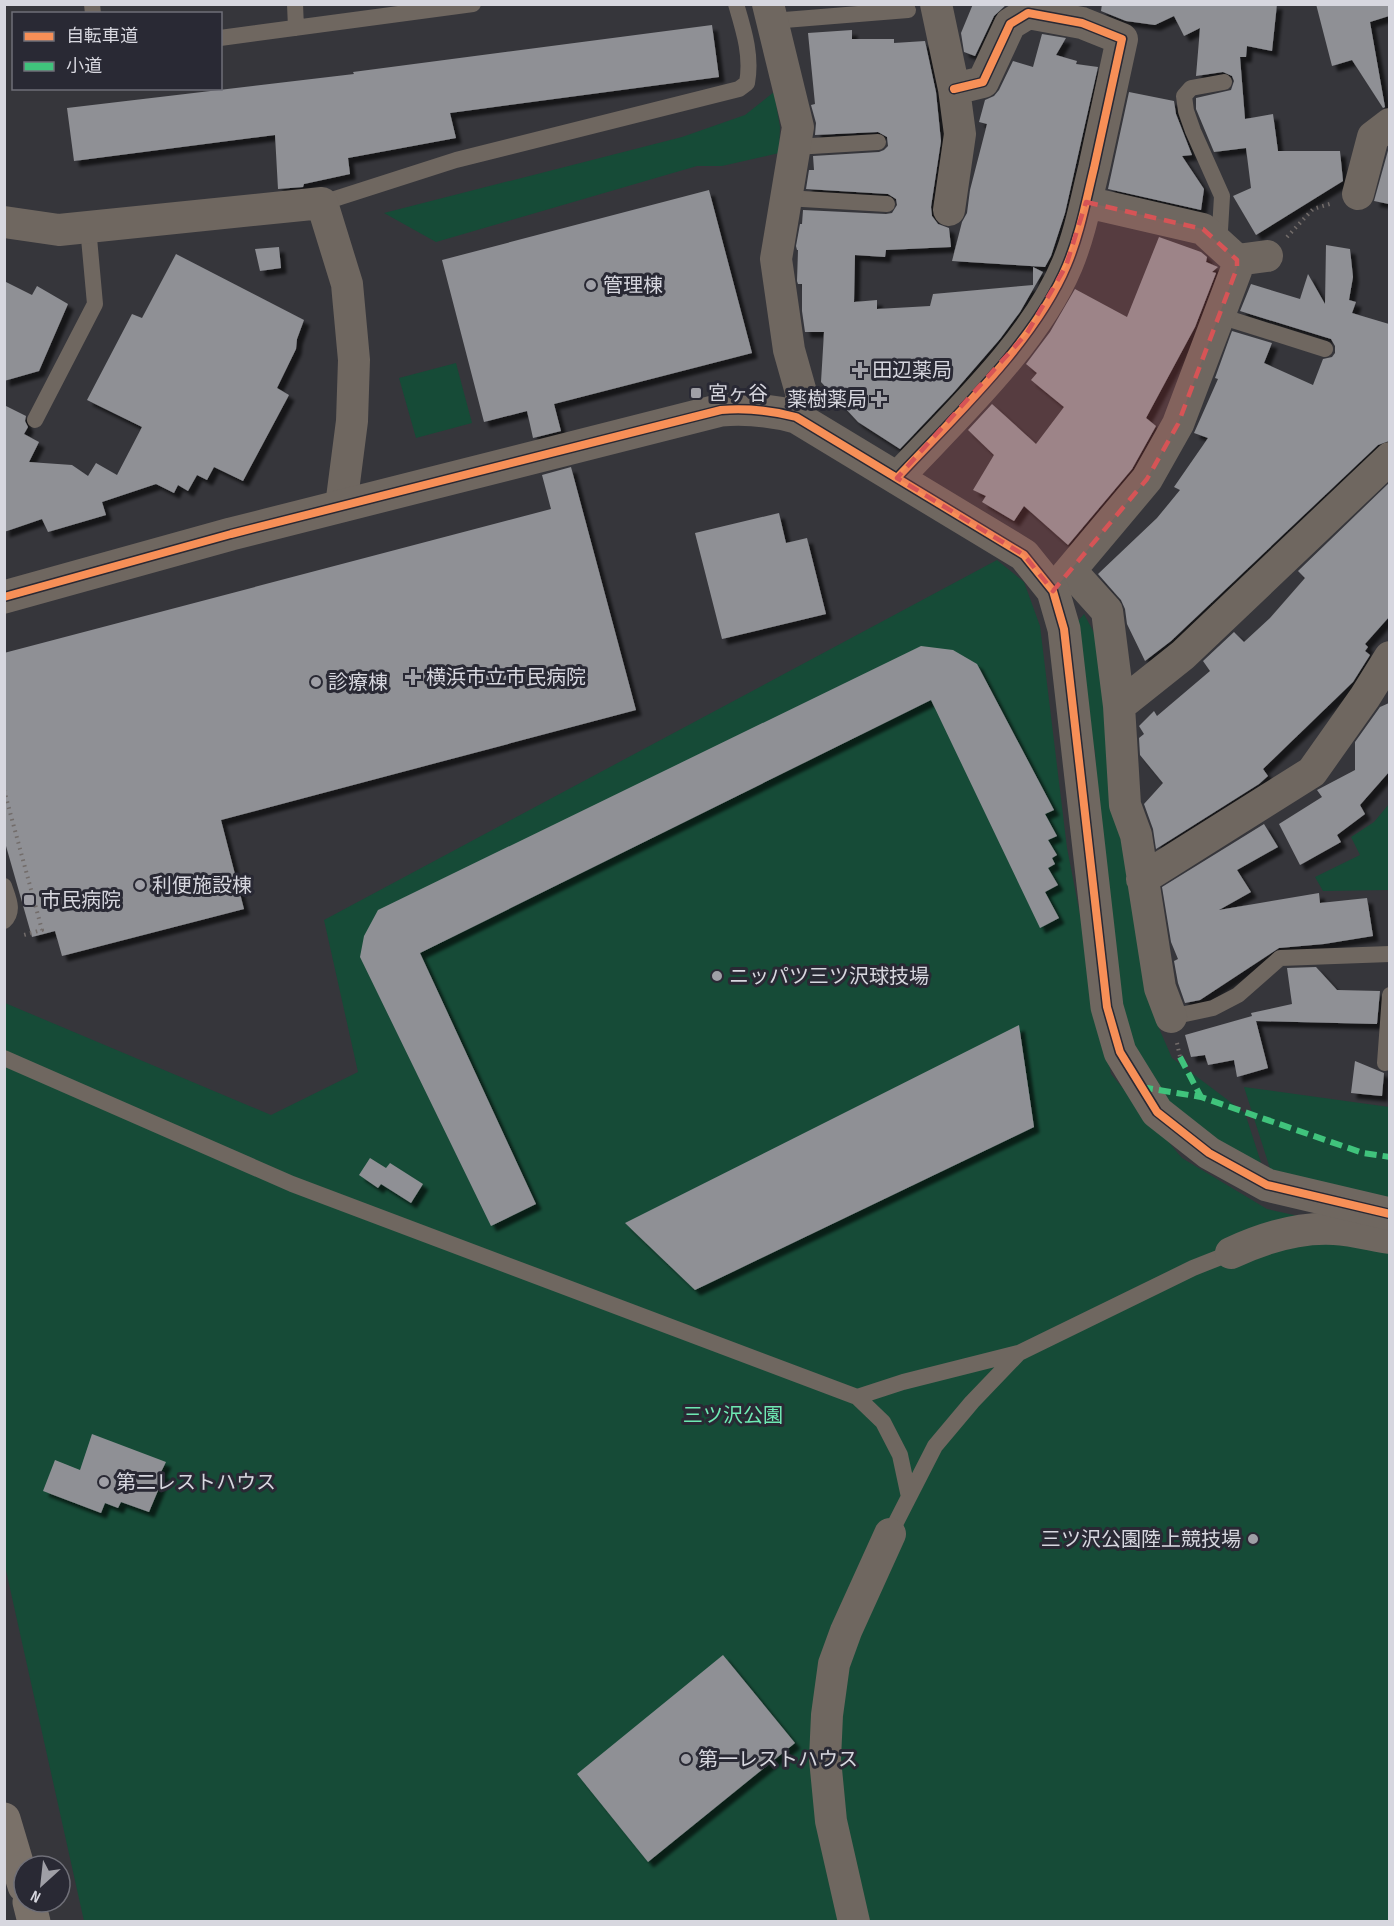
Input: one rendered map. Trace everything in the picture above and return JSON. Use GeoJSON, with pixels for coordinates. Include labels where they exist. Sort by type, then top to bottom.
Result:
{"type":"FeatureCollection","features":[{"type":"Feature","properties":{"kind":"main road"},"geometry":{"type":"LineString","coordinates":[[4,1819],[14,1854]]}},
{"type":"Feature","properties":{"kind":"street"},"geometry":{"type":"LineString","coordinates":[[922,7],[954,88],[960,134],[950,210]]}},
{"type":"Feature","properties":{"kind":"street"},"geometry":{"type":"LineString","coordinates":[[770,13],[798,127],[776,259],[789,350],[802,396],[796,417]]}},
{"type":"Feature","properties":{"kind":"street"},"geometry":{"type":"LineString","coordinates":[[897,478],[1027,333],[1047,304],[1066,267],[1077,238],[1086,202],[1122,39],[1082,23],[1028,13],[1010,24],[983,82],[954,88]]}},
{"type":"Feature","properties":{"kind":"street"},"geometry":{"type":"LineString","coordinates":[[1358,194],[1373,136],[1389,124]]}},
{"type":"Feature","properties":{"kind":"street"},"geometry":{"type":"LineString","coordinates":[[1086,202],[1203,229],[1240,253],[1220,316],[1178,424],[1147,479],[1062,581],[1064,629],[1107,1007],[1120,1052],[1157,1112],[1209,1153],[1267,1185],[1389,1214]]}},
{"type":"Feature","properties":{"kind":"street"},"geometry":{"type":"LineString","coordinates":[[4,222],[58,230],[322,203],[347,284],[354,360],[352,421],[341,506]]}},
{"type":"Feature","properties":{"kind":"street"},"geometry":{"type":"LineString","coordinates":[[4,597],[231,534],[721,410],[748,408],[796,417],[1024,555],[1107,610],[1119,706],[1125,805],[1136,835],[1160,988],[1171,1017]]}},
{"type":"Feature","properties":{"kind":"street"},"geometry":{"type":"LineString","coordinates":[[1119,706],[1183,655],[1389,458]]}},
{"type":"Feature","properties":{"kind":"street"},"geometry":{"type":"LineString","coordinates":[[1142,879],[1312,772],[1365,698],[1389,657]]}},
{"type":"Feature","properties":{"kind":"street"},"geometry":{"type":"LineString","coordinates":[[1231,1253],[1292,1231],[1334,1229],[1389,1238]]}},
{"type":"Feature","properties":{"kind":"street"},"geometry":{"type":"LineString","coordinates":[[854,1922],[831,1821],[825,1759],[827,1715],[834,1664],[846,1631],[890,1534]]}},
{"type":"Feature","properties":{"kind":"lane"},"geometry":{"type":"LineString","coordinates":[[295,4],[297,28]]}},
{"type":"Feature","properties":{"kind":"lane"},"geometry":{"type":"LineString","coordinates":[[222,38],[473,4]]}},
{"type":"Feature","properties":{"kind":"lane"},"geometry":{"type":"LineString","coordinates":[[322,203],[456,160],[739,88],[747,83],[750,66],[746,37],[736,4]]}},
{"type":"Feature","properties":{"kind":"lane"},"geometry":{"type":"LineString","coordinates":[[770,13],[922,7]]}},
{"type":"Feature","properties":{"kind":"lane"},"geometry":{"type":"LineString","coordinates":[[1224,82],[1191,88],[1184,96],[1192,131],[1222,196],[1220,230],[1240,253]]}},
{"type":"Feature","properties":{"kind":"lane"},"geometry":{"type":"LineString","coordinates":[[795,147],[878,142]]}},
{"type":"Feature","properties":{"kind":"lane"},"geometry":{"type":"LineString","coordinates":[[786,198],[887,204]]}},
{"type":"Feature","properties":{"kind":"lane"},"geometry":{"type":"LineString","coordinates":[[36,420],[94,304],[88,227]]}},
{"type":"Feature","properties":{"kind":"lane"},"geometry":{"type":"LineString","coordinates":[[1220,316],[1325,349]]}},
{"type":"Feature","properties":{"kind":"lane"},"geometry":{"type":"LineString","coordinates":[[4,886],[11,910],[10,916],[4,921]]}},
{"type":"Feature","properties":{"kind":"lane"},"geometry":{"type":"LineString","coordinates":[[1171,1017],[1213,1008],[1238,994],[1280,958],[1389,954]]}},
{"type":"Feature","properties":{"kind":"lane"},"geometry":{"type":"LineString","coordinates":[[1385,1063],[1389,995]]}},
{"type":"Feature","properties":{"kind":"lane"},"geometry":{"type":"LineString","coordinates":[[4,1058],[292,1184],[857,1397],[883,1422],[900,1455],[909,1497]]}},
{"type":"Feature","properties":{"kind":"lane"},"geometry":{"type":"LineString","coordinates":[[857,1397],[903,1382],[1019,1353],[1193,1268],[1231,1253]]}},
{"type":"Feature","properties":{"kind":"lane"},"geometry":{"type":"LineString","coordinates":[[890,1534],[935,1446],[972,1402],[1019,1353]]}},
{"type":"Feature","properties":{"kind":"path"},"geometry":{"type":"LineString","coordinates":[[1240,253],[1313,209],[1358,194]]}},
{"type":"Feature","properties":{"kind":"highlighted area"},"geometry":{"type":"Polygon","coordinates":[[[1086,202],[1203,229],[1237,260],[1237,268],[1178,424],[1147,479],[1053,591],[1024,555],[897,478],[1027,333],[1066,266],[1086,202]]]}},
{"type":"Feature","properties":{"kind":"green space"},"geometry":{"type":"Polygon","coordinates":[[[774,92],[780,127],[779,153],[722,166],[697,166],[436,242],[384,213],[682,137],[745,115],[774,92]]]}},
{"type":"Feature","properties":{"kind":"green space"},"geometry":{"type":"Polygon","coordinates":[[[456,363],[472,423],[416,438],[399,378],[456,363]]]}},
{"type":"Feature","properties":{"kind":"green space","name":"三ツ沢公園"},"geometry":{"type":"Polygon","coordinates":[[[997,560],[1024,582],[1040,626],[1067,848],[1111,1074],[1182,1158],[1267,1209],[1389,1236],[1389,1921],[84,1921],[72,1867],[72,1854],[69,1854],[5,1566],[5,1003],[271,1115],[358,1072],[324,920],[997,560]]]}},
{"type":"Feature","properties":{"kind":"green space"},"geometry":{"type":"Polygon","coordinates":[[[1084,614],[1106,655],[1132,895],[1147,982],[1158,1026],[1172,1058],[1245,1113],[1266,1178],[1163,1107],[1126,1047],[1101,860],[1095,750],[1083,741],[1073,627],[1084,614]]]}},
{"type":"Feature","properties":{"kind":"green space"},"geometry":{"type":"Polygon","coordinates":[[[1389,804],[1389,890],[1323,891],[1315,877],[1360,855],[1351,837],[1374,822],[1389,804]]]}},
{"type":"Feature","properties":{"kind":"green space"},"geometry":{"type":"Polygon","coordinates":[[[1244,1087],[1389,1107],[1389,1210],[1274,1181],[1244,1087]]]}},
{"type":"Feature","properties":{"kind":"building"},"geometry":{"type":"Polygon","coordinates":[[[973,4],[1007,4],[994,16],[975,56],[964,52],[961,33],[973,4]]]}},
{"type":"Feature","properties":{"kind":"building"},"geometry":{"type":"Polygon","coordinates":[[[1102,4],[1277,4],[1272,51],[1247,46],[1246,57],[1240,57],[1245,119],[1273,114],[1278,151],[1340,151],[1343,181],[1256,235],[1233,196],[1251,188],[1246,148],[1214,152],[1196,109],[1196,98],[1231,90],[1234,81],[1232,76],[1223,72],[1196,76],[1200,28],[1184,36],[1174,16],[1155,25],[1126,21],[1101,11],[1102,4]]]}},
{"type":"Feature","properties":{"kind":"building"},"geometry":{"type":"Polygon","coordinates":[[[1316,4],[1389,4],[1389,16],[1370,22],[1385,107],[1383,108],[1352,60],[1332,66],[1316,4]]]}},
{"type":"Feature","properties":{"kind":"building"},"geometry":{"type":"Polygon","coordinates":[[[712,25],[719,77],[450,113],[456,138],[348,158],[350,174],[304,184],[303,187],[278,189],[275,135],[74,161],[67,108],[354,74],[353,72],[712,25]]]}},
{"type":"Feature","properties":{"kind":"building"},"geometry":{"type":"Polygon","coordinates":[[[852,30],[852,39],[894,39],[894,43],[925,41],[936,92],[941,141],[931,207],[932,216],[938,224],[949,228],[951,247],[886,250],[885,257],[855,255],[854,302],[877,300],[877,309],[930,306],[933,294],[1033,285],[1033,267],[1043,272],[1020,312],[1000,339],[900,449],[858,422],[821,382],[824,332],[805,332],[802,284],[798,284],[797,281],[798,250],[796,246],[803,210],[886,214],[892,213],[897,205],[896,199],[888,194],[806,189],[809,170],[814,170],[813,156],[879,152],[888,146],[887,137],[878,132],[815,135],[816,123],[811,105],[815,104],[808,33],[852,30]]]}},
{"type":"Feature","properties":{"kind":"building"},"geometry":{"type":"Polygon","coordinates":[[[1042,34],[1066,38],[1056,55],[1077,61],[1076,64],[1098,67],[1065,213],[1051,256],[1045,267],[952,261],[962,222],[967,213],[970,190],[987,124],[979,122],[985,100],[994,96],[999,90],[1013,61],[1033,67],[1042,34]]]}},
{"type":"Feature","properties":{"kind":"building"},"geometry":{"type":"Polygon","coordinates":[[[1129,92],[1174,101],[1176,114],[1192,155],[1182,156],[1204,189],[1201,210],[1108,189],[1129,92]]]}},
{"type":"Feature","properties":{"kind":"building"},"geometry":{"type":"Polygon","coordinates":[[[1389,147],[1389,204],[1374,201],[1389,147]]]}},
{"type":"Feature","properties":{"kind":"building","name":"管理棟"},"geometry":{"type":"Polygon","coordinates":[[[709,190],[752,353],[554,404],[561,431],[533,438],[527,411],[484,422],[442,260],[709,190]]]}},
{"type":"Feature","properties":{"kind":"building"},"geometry":{"type":"Polygon","coordinates":[[[1159,237],[1201,252],[1207,257],[1206,262],[1218,267],[1212,272],[1216,273],[1195,327],[1146,418],[1156,426],[1132,469],[1068,545],[1024,506],[1014,521],[982,502],[986,496],[973,490],[994,455],[968,430],[992,404],[1036,444],[1064,407],[1031,380],[1037,373],[1026,364],[1050,332],[1075,289],[1127,317],[1159,237]]]}},
{"type":"Feature","properties":{"kind":"building"},"geometry":{"type":"Polygon","coordinates":[[[1326,245],[1350,249],[1353,277],[1349,300],[1356,302],[1352,313],[1389,324],[1389,441],[1378,445],[1171,641],[1145,661],[1127,624],[1121,600],[1098,574],[1157,518],[1180,490],[1174,487],[1208,438],[1194,433],[1218,379],[1215,378],[1232,331],[1272,343],[1264,363],[1313,385],[1323,359],[1332,357],[1335,353],[1335,346],[1331,339],[1240,311],[1251,284],[1300,299],[1308,274],[1325,304],[1326,245]]]}},
{"type":"Feature","properties":{"kind":"building"},"geometry":{"type":"Polygon","coordinates":[[[279,247],[281,268],[260,271],[255,249],[279,247]]]}},
{"type":"Feature","properties":{"kind":"building"},"geometry":{"type":"Polygon","coordinates":[[[176,254],[304,320],[296,349],[277,388],[289,395],[243,481],[214,467],[207,480],[197,475],[188,491],[178,485],[174,493],[156,484],[102,502],[106,515],[48,532],[42,519],[4,532],[4,405],[26,416],[25,421],[28,427],[24,434],[39,442],[29,462],[72,465],[88,476],[96,463],[117,475],[142,427],[87,400],[132,314],[142,318],[176,254]]]}},
{"type":"Feature","properties":{"kind":"building"},"geometry":{"type":"Polygon","coordinates":[[[4,281],[32,295],[37,286],[68,304],[39,371],[4,381],[4,281]]]}},
{"type":"Feature","properties":{"kind":"building","name":"診療棟"},"geometry":{"type":"Polygon","coordinates":[[[571,467],[636,710],[221,820],[244,909],[62,956],[55,931],[32,937],[4,839],[4,653],[551,509],[542,475],[571,467]]]}},
{"type":"Feature","properties":{"kind":"building"},"geometry":{"type":"Polygon","coordinates":[[[1389,483],[1389,617],[1365,644],[1368,647],[1365,651],[1370,655],[1353,682],[1263,769],[1268,776],[1259,784],[1156,849],[1153,829],[1144,804],[1163,783],[1140,755],[1139,738],[1144,734],[1139,726],[1154,711],[1157,716],[1210,671],[1203,661],[1234,632],[1244,642],[1270,618],[1305,578],[1298,571],[1389,483]]]}},
{"type":"Feature","properties":{"kind":"building"},"geometry":{"type":"Polygon","coordinates":[[[779,513],[786,543],[807,538],[826,614],[722,639],[695,533],[779,513]]]}},
{"type":"Feature","properties":{"kind":"building"},"geometry":{"type":"Polygon","coordinates":[[[921,646],[953,650],[977,664],[1054,810],[1045,814],[1057,836],[1048,840],[1057,855],[1052,858],[1055,864],[1048,868],[1058,885],[1045,892],[1059,918],[1040,928],[931,700],[420,953],[536,1204],[491,1226],[360,957],[364,936],[378,910],[921,646]]]}},
{"type":"Feature","properties":{"kind":"building"},"geometry":{"type":"Polygon","coordinates":[[[1389,703],[1389,772],[1360,805],[1365,814],[1337,835],[1341,842],[1300,865],[1279,824],[1322,797],[1317,790],[1355,770],[1355,742],[1380,707],[1389,703]]]}},
{"type":"Feature","properties":{"kind":"building"},"geometry":{"type":"Polygon","coordinates":[[[1264,824],[1278,847],[1237,870],[1251,892],[1219,910],[1319,893],[1320,903],[1367,898],[1373,936],[1279,948],[1200,1000],[1185,1003],[1178,983],[1174,961],[1178,959],[1171,942],[1162,887],[1264,824]]]}},
{"type":"Feature","properties":{"kind":"building"},"geometry":{"type":"Polygon","coordinates":[[[1316,967],[1337,990],[1380,991],[1377,1024],[1256,1021],[1268,1068],[1237,1077],[1234,1060],[1208,1065],[1205,1055],[1191,1057],[1185,1035],[1252,1016],[1251,1013],[1292,1004],[1287,968],[1316,967]]]}},
{"type":"Feature","properties":{"kind":"building"},"geometry":{"type":"Polygon","coordinates":[[[1019,1025],[1034,1127],[695,1290],[625,1223],[1019,1025]]]}},
{"type":"Feature","properties":{"kind":"building"},"geometry":{"type":"Polygon","coordinates":[[[1355,1061],[1384,1073],[1382,1096],[1351,1093],[1355,1061]]]}},
{"type":"Feature","properties":{"kind":"building"},"geometry":{"type":"Polygon","coordinates":[[[370,1158],[386,1168],[390,1163],[423,1184],[411,1203],[381,1184],[378,1188],[359,1175],[370,1158]]]}},
{"type":"Feature","properties":{"kind":"building","name":"第二レストハウス"},"geometry":{"type":"Polygon","coordinates":[[[92,1434],[166,1462],[161,1472],[165,1474],[149,1512],[121,1502],[118,1508],[105,1503],[101,1513],[43,1491],[55,1460],[80,1470],[92,1434]]]}},
{"type":"Feature","properties":{"kind":"building","name":"第一レストハウス"},"geometry":{"type":"Polygon","coordinates":[[[723,1655],[795,1743],[648,1862],[577,1774],[723,1655]]]}},
{"type":"Feature","properties":{"kind":"marked path"},"geometry":{"type":"LineString","coordinates":[[1180,1057],[1201,1097]]}},
{"type":"Feature","properties":{"kind":"marked path"},"geometry":{"type":"LineString","coordinates":[[1141,1087],[1201,1097],[1363,1153],[1390,1157]]}},
{"type":"Feature","properties":{"kind":"cycle path"},"geometry":{"type":"LineString","coordinates":[[897,478],[991,378],[1035,322],[1053,294],[1072,253],[1079,229],[1122,39],[1082,23],[1028,13],[1010,24],[983,82],[954,89]]}},
{"type":"Feature","properties":{"kind":"cycle path"},"geometry":{"type":"LineString","coordinates":[[4,597],[231,534],[721,410],[759,410],[796,417],[1024,555],[1053,591],[1064,629],[1107,1007],[1120,1052],[1157,1112],[1209,1153],[1267,1185],[1390,1214]]}},
{"type":"Feature","properties":{"kind":"place","name":"管理棟"},"geometry":{"type":"Point","coordinates":[591,285]}},
{"type":"Feature","properties":{"kind":"place","name":"田辺薬局"},"geometry":{"type":"Point","coordinates":[860,370]}},
{"type":"Feature","properties":{"kind":"place","name":"宮ヶ谷"},"geometry":{"type":"Point","coordinates":[696,393]}},
{"type":"Feature","properties":{"kind":"place","name":"薬樹薬局"},"geometry":{"type":"Point","coordinates":[879,399]}},
{"type":"Feature","properties":{"kind":"place","name":"横浜市立市民病院"},"geometry":{"type":"Point","coordinates":[413,677]}},
{"type":"Feature","properties":{"kind":"place","name":"診療棟"},"geometry":{"type":"Point","coordinates":[316,682]}},
{"type":"Feature","properties":{"kind":"place","name":"利便施設棟"},"geometry":{"type":"Point","coordinates":[140,885]}},
{"type":"Feature","properties":{"kind":"place","name":"市民病院"},"geometry":{"type":"Point","coordinates":[29,900]}},
{"type":"Feature","properties":{"kind":"place","name":"ニッパツ三ツ沢球技場"},"geometry":{"type":"Point","coordinates":[717,976]}},
{"type":"Feature","properties":{"kind":"place","name":"第二レストハウス"},"geometry":{"type":"Point","coordinates":[104,1482]}},
{"type":"Feature","properties":{"kind":"place","name":"三ツ沢公園陸上競技場"},"geometry":{"type":"Point","coordinates":[1253,1539]}},
{"type":"Feature","properties":{"kind":"place","name":"第一レストハウス"},"geometry":{"type":"Point","coordinates":[686,1759]}}]}
